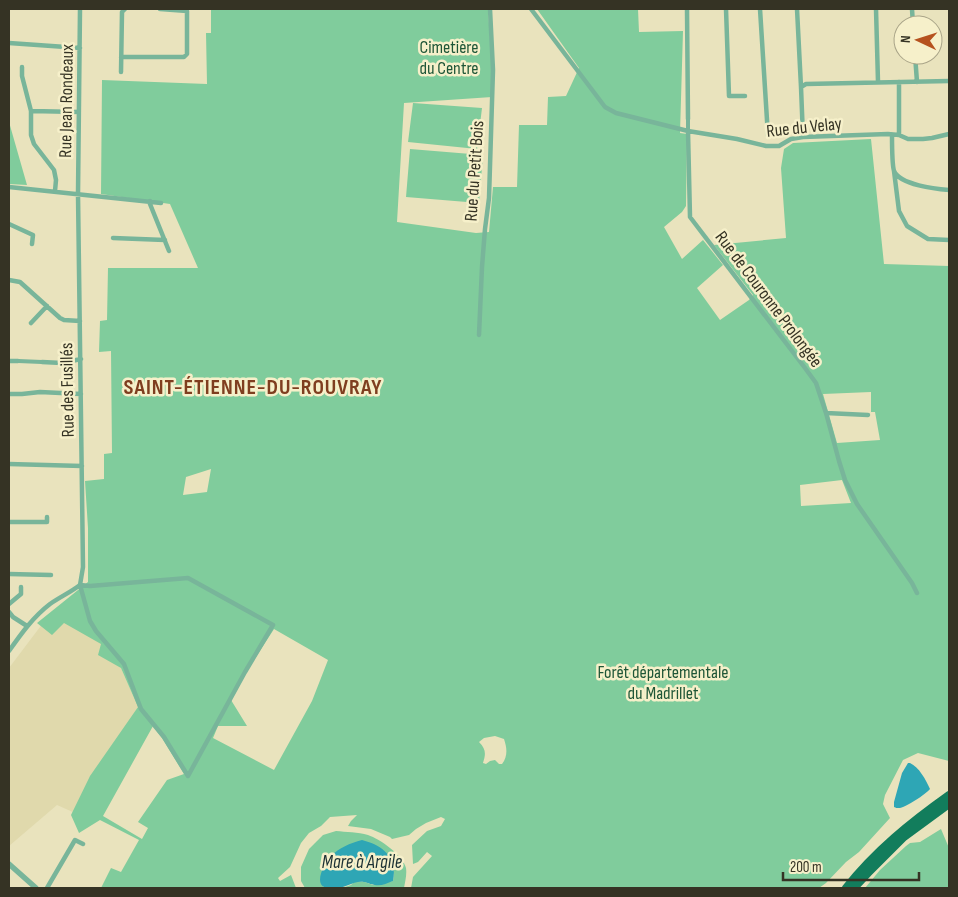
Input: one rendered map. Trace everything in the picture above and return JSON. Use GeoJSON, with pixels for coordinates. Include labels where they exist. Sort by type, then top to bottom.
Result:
{"type":"FeatureCollection","features":[{"type":"Feature","properties":{"kind":"highway"},"geometry":{"type":"LineString","coordinates":[[846,888],[898,833],[949,795]]}},
{"type":"Feature","properties":{"kind":"highway"},"geometry":{"type":"LineString","coordinates":[[854,888],[904,838],[949,804]]}},
{"type":"Feature","properties":{"kind":"street","name":"Rue Jean Rondeaux"},"geometry":{"type":"LineString","coordinates":[[78,194],[80,9]]}},
{"type":"Feature","properties":{"kind":"street"},"geometry":{"type":"LineString","coordinates":[[121,72],[122,12],[125,9]]}},
{"type":"Feature","properties":{"kind":"street"},"geometry":{"type":"LineString","coordinates":[[121,57],[186,56],[187,11],[160,9]]}},
{"type":"Feature","properties":{"kind":"street","name":"Rue du Petit Bois"},"geometry":{"type":"LineString","coordinates":[[479,335],[482,267],[489,198],[493,80],[490,9]]}},
{"type":"Feature","properties":{"kind":"street","name":"Rue du Velay"},"geometry":{"type":"LineString","coordinates":[[531,9],[605,107],[616,113],[688,131],[766,146],[779,146],[791,139],[803,137],[899,135],[908,139],[918,139],[949,134]]}},
{"type":"Feature","properties":{"kind":"street"},"geometry":{"type":"LineString","coordinates":[[687,9],[688,131]]}},
{"type":"Feature","properties":{"kind":"street"},"geometry":{"type":"LineString","coordinates":[[726,9],[728,96],[745,96]]}},
{"type":"Feature","properties":{"kind":"street"},"geometry":{"type":"LineString","coordinates":[[760,9],[768,136]]}},
{"type":"Feature","properties":{"kind":"street"},"geometry":{"type":"LineString","coordinates":[[796,9],[803,137]]}},
{"type":"Feature","properties":{"kind":"street"},"geometry":{"type":"LineString","coordinates":[[876,9],[878,82]]}},
{"type":"Feature","properties":{"kind":"street"},"geometry":{"type":"LineString","coordinates":[[9,43],[80,48]]}},
{"type":"Feature","properties":{"kind":"street"},"geometry":{"type":"LineString","coordinates":[[916,65],[917,82]]}},
{"type":"Feature","properties":{"kind":"street"},"geometry":{"type":"LineString","coordinates":[[22,67],[22,76],[31,111],[31,135],[34,144],[54,170],[56,191]]}},
{"type":"Feature","properties":{"kind":"street"},"geometry":{"type":"LineString","coordinates":[[801,87],[806,84],[949,81]]}},
{"type":"Feature","properties":{"kind":"street"},"geometry":{"type":"LineString","coordinates":[[899,82],[899,135]]}},
{"type":"Feature","properties":{"kind":"street"},"geometry":{"type":"LineString","coordinates":[[31,111],[79,112]]}},
{"type":"Feature","properties":{"kind":"street","name":"Rue de Couronne Prolongée"},"geometry":{"type":"LineString","coordinates":[[688,131],[690,218],[816,383],[845,480],[857,504],[917,593]]}},
{"type":"Feature","properties":{"kind":"street"},"geometry":{"type":"LineString","coordinates":[[892,135],[899,211],[907,226],[928,239],[949,240]]}},
{"type":"Feature","properties":{"kind":"street"},"geometry":{"type":"LineString","coordinates":[[894,171],[899,177],[916,185],[936,190],[949,190]]}},
{"type":"Feature","properties":{"kind":"street"},"geometry":{"type":"LineString","coordinates":[[9,187],[160,203]]}},
{"type":"Feature","properties":{"kind":"street","name":"Rue des Fusillés"},"geometry":{"type":"LineString","coordinates":[[78,194],[83,567],[80,585]]}},
{"type":"Feature","properties":{"kind":"street"},"geometry":{"type":"LineString","coordinates":[[150,201],[169,251]]}},
{"type":"Feature","properties":{"kind":"street"},"geometry":{"type":"LineString","coordinates":[[9,224],[33,235],[32,244]]}},
{"type":"Feature","properties":{"kind":"street"},"geometry":{"type":"LineString","coordinates":[[113,238],[165,240]]}},
{"type":"Feature","properties":{"kind":"street"},"geometry":{"type":"LineString","coordinates":[[9,280],[20,282],[64,320],[80,321]]}},
{"type":"Feature","properties":{"kind":"street"},"geometry":{"type":"LineString","coordinates":[[31,323],[47,306]]}},
{"type":"Feature","properties":{"kind":"street"},"geometry":{"type":"LineString","coordinates":[[9,361],[62,363],[80,359]]}},
{"type":"Feature","properties":{"kind":"street"},"geometry":{"type":"LineString","coordinates":[[10,394],[40,392],[81,394]]}},
{"type":"Feature","properties":{"kind":"street"},"geometry":{"type":"LineString","coordinates":[[826,413],[868,415]]}},
{"type":"Feature","properties":{"kind":"street"},"geometry":{"type":"LineString","coordinates":[[9,464],[82,466]]}},
{"type":"Feature","properties":{"kind":"street"},"geometry":{"type":"LineString","coordinates":[[9,522],[47,522],[47,516]]}},
{"type":"Feature","properties":{"kind":"street"},"geometry":{"type":"LineString","coordinates":[[9,574],[51,575]]}},
{"type":"Feature","properties":{"kind":"street"},"geometry":{"type":"LineString","coordinates":[[9,651],[35,616],[80,585],[90,586],[188,578],[273,625],[188,776],[164,737],[141,709],[124,664],[90,621],[80,585]]}},
{"type":"Feature","properties":{"kind":"street"},"geometry":{"type":"LineString","coordinates":[[9,604],[21,594],[21,587]]}},
{"type":"Feature","properties":{"kind":"street"},"geometry":{"type":"LineString","coordinates":[[9,612],[27,626]]}},
{"type":"Feature","properties":{"kind":"street"},"geometry":{"type":"LineString","coordinates":[[47,888],[75,840],[83,844]]}},
{"type":"Feature","properties":{"kind":"street"},"geometry":{"type":"LineString","coordinates":[[9,864],[36,888]]}},
{"type":"Feature","properties":{"kind":"shaded area"},"geometry":{"type":"Polygon","coordinates":[[[64,620],[102,642],[121,668],[138,707],[75,813],[57,805],[9,846],[9,668],[43,623],[64,620]]]}},
{"type":"Feature","properties":{"kind":"green space","name":"Forêt départementale du Madrillet"},"geometry":{"type":"Polygon","coordinates":[[[211,9],[488,9],[492,97],[404,103],[397,222],[476,233],[489,232],[493,187],[517,187],[519,125],[547,125],[548,97],[566,96],[579,68],[537,9],[638,9],[639,32],[683,31],[680,133],[687,134],[686,206],[682,212],[664,227],[682,259],[703,240],[723,265],[697,288],[720,320],[749,300],[753,295],[714,245],[786,238],[781,168],[784,149],[793,143],[871,139],[884,264],[949,266],[949,761],[918,753],[903,760],[885,795],[883,804],[890,818],[859,852],[846,862],[826,883],[819,888],[411,888],[413,877],[432,856],[427,852],[418,862],[413,864],[412,845],[427,831],[441,826],[445,819],[441,817],[426,823],[409,835],[392,839],[371,829],[348,826],[357,815],[330,817],[321,826],[309,833],[301,843],[290,867],[278,878],[280,881],[291,875],[296,888],[101,888],[111,868],[121,872],[139,840],[100,820],[79,833],[71,815],[90,776],[138,707],[121,668],[98,655],[101,644],[64,623],[52,635],[37,623],[88,582],[88,528],[85,481],[104,479],[104,454],[112,453],[111,351],[99,352],[100,321],[107,320],[108,268],[198,268],[170,204],[101,194],[102,80],[207,84],[206,33],[211,33],[211,9]],[[871,392],[823,394],[837,443],[880,440],[875,412],[871,412],[871,392]],[[211,469],[186,477],[183,495],[207,492],[211,469]],[[842,480],[800,485],[801,506],[851,503],[842,480]],[[274,629],[231,700],[247,726],[218,726],[213,738],[274,770],[312,701],[328,660],[274,629]],[[153,726],[103,816],[142,839],[148,828],[138,822],[167,780],[184,774],[153,726]],[[495,736],[484,738],[479,742],[485,752],[483,763],[486,764],[495,760],[502,764],[506,752],[504,739],[495,736]]]}},
{"type":"Feature","properties":{"kind":"green space"},"geometry":{"type":"Polygon","coordinates":[[[413,103],[482,108],[477,149],[408,142],[413,103]]]}},
{"type":"Feature","properties":{"kind":"green space"},"geometry":{"type":"Polygon","coordinates":[[[9,122],[27,185],[9,184],[9,122]]]}},
{"type":"Feature","properties":{"kind":"green space"},"geometry":{"type":"Polygon","coordinates":[[[410,149],[483,155],[479,203],[406,197],[410,149]]]}},
{"type":"Feature","properties":{"kind":"green space"},"geometry":{"type":"Polygon","coordinates":[[[941,829],[949,848],[949,888],[865,888],[880,870],[906,846],[910,843],[920,842],[941,829]]]}},
{"type":"Feature","properties":{"kind":"green space"},"geometry":{"type":"Polygon","coordinates":[[[336,831],[368,835],[390,848],[404,863],[406,868],[404,888],[342,888],[354,882],[365,882],[373,885],[393,881],[393,866],[323,886],[326,888],[305,888],[301,881],[301,867],[309,849],[323,835],[336,831]]]}},
{"type":"Feature","properties":{"kind":"water"},"geometry":{"type":"Polygon","coordinates":[[[908,763],[919,771],[930,789],[910,804],[896,808],[894,807],[894,802],[902,773],[908,763]]]}},
{"type":"Feature","properties":{"kind":"water","name":"Mare à Argile"},"geometry":{"type":"Polygon","coordinates":[[[362,840],[376,845],[387,853],[393,865],[393,881],[380,885],[360,882],[332,889],[323,886],[320,883],[321,873],[331,856],[345,846],[362,840]]]}},
{"type":"Feature","properties":{"kind":"district","name":"SAINT-ÉTIENNE-DU-ROUVRAY"},"geometry":{"type":"Point","coordinates":[253,386]}},
{"type":"Feature","properties":{"kind":"park label","name":"Cimetière du Centre"},"geometry":{"type":"Point","coordinates":[449,57]}}]}
